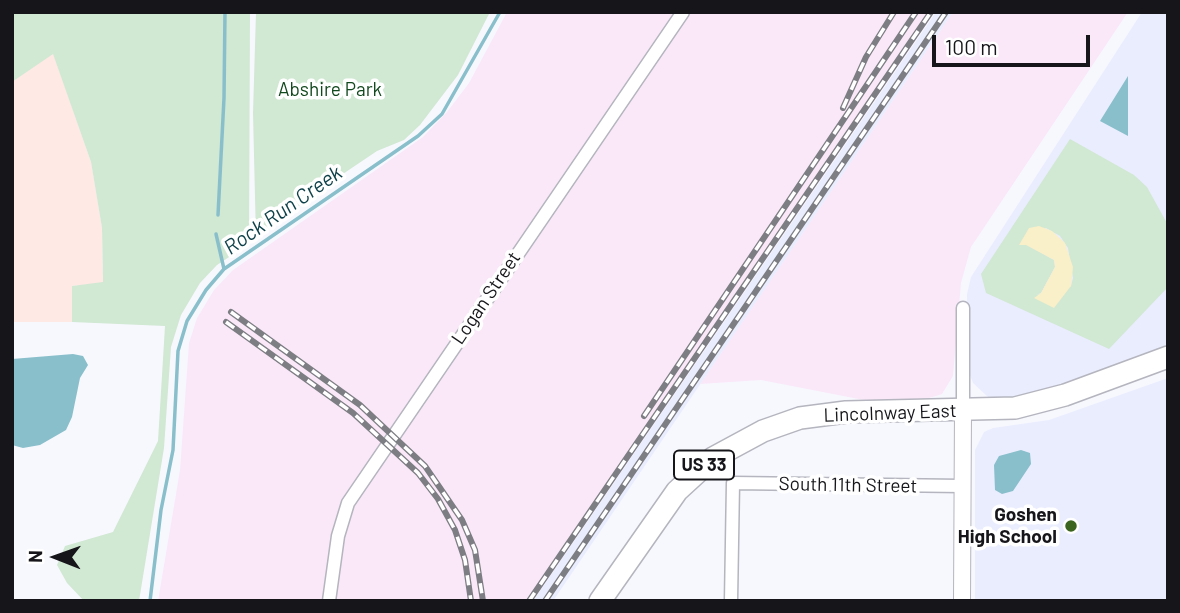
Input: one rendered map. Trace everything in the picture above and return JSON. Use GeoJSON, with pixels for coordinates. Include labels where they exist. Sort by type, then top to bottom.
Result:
{"type":"FeatureCollection","features":[{"type":"Feature","properties":{"kind":"highway","name":"Lincolnway East"},"geometry":{"type":"LineString","coordinates":[[600,601],[677,491],[713,458],[781,423],[821,415],[1014,408],[1046,401],[1168,357]]}},
{"type":"Feature","properties":{"kind":"main road"},"geometry":{"type":"LineString","coordinates":[[962,601],[963,410]]}},
{"type":"Feature","properties":{"kind":"street","name":"Logan Street"},"geometry":{"type":"LineString","coordinates":[[329,601],[336,546],[348,503],[683,12]]}},
{"type":"Feature","properties":{"kind":"street"},"geometry":{"type":"LineString","coordinates":[[963,308],[963,410]]}},
{"type":"Feature","properties":{"kind":"street","name":"South 11th Street"},"geometry":{"type":"LineString","coordinates":[[731,601],[733,483],[962,486]]}},
{"type":"Feature","properties":{"kind":"shaded area"},"geometry":{"type":"Polygon","coordinates":[[[507,12],[935,12],[533,601],[158,601],[180,470],[189,343],[197,318],[214,290],[233,270],[423,137],[469,83],[507,12]]]}},
{"type":"Feature","properties":{"kind":"shaded area"},"geometry":{"type":"Polygon","coordinates":[[[936,12],[953,12],[553,601],[533,601],[936,12]]]}},
{"type":"Feature","properties":{"kind":"shaded area"},"geometry":{"type":"Polygon","coordinates":[[[953,12],[1128,12],[971,247],[961,283],[953,376],[942,394],[923,400],[874,402],[761,380],[700,384],[953,12]]]}},
{"type":"Feature","properties":{"kind":"shaded area"},"geometry":{"type":"Polygon","coordinates":[[[1142,12],[1168,12],[1168,348],[1057,388],[1016,399],[989,398],[973,383],[967,367],[967,294],[971,277],[1142,12]]]}},
{"type":"Feature","properties":{"kind":"shaded area"},"geometry":{"type":"Polygon","coordinates":[[[53,53],[91,162],[102,228],[103,283],[72,286],[72,322],[12,322],[12,82],[53,53]]]}},
{"type":"Feature","properties":{"kind":"shaded area","name":"Goshen High School"},"geometry":{"type":"Polygon","coordinates":[[[1168,378],[1168,601],[975,601],[975,450],[984,432],[993,428],[1049,420],[1168,378]]]}},
{"type":"Feature","properties":{"kind":"green space"},"geometry":{"type":"Polygon","coordinates":[[[12,12],[250,12],[249,244],[217,265],[200,283],[181,315],[171,347],[164,448],[139,601],[84,601],[67,583],[57,565],[65,546],[113,532],[158,441],[165,326],[72,322],[72,286],[103,282],[102,228],[91,162],[53,54],[12,82],[12,12]]]}},
{"type":"Feature","properties":{"kind":"green space","name":"Abshire Park"},"geometry":{"type":"Polygon","coordinates":[[[256,12],[490,12],[458,75],[420,125],[404,140],[377,151],[328,184],[256,239],[253,113],[256,12]]]}},
{"type":"Feature","properties":{"kind":"green space"},"geometry":{"type":"Polygon","coordinates":[[[1070,139],[1134,175],[1147,187],[1168,225],[1168,287],[1109,349],[986,293],[981,274],[1070,139]],[[1046,228],[1026,244],[1054,260],[1055,267],[1041,293],[1036,295],[1071,286],[1073,278],[1068,248],[1060,236],[1046,228]]]}},
{"type":"Feature","properties":{"kind":"sand"},"geometry":{"type":"Polygon","coordinates":[[[1039,226],[1052,231],[1065,243],[1073,267],[1071,286],[1054,308],[1034,298],[1041,293],[1055,267],[1054,260],[1026,245],[1019,245],[1029,228],[1039,226]]]}},
{"type":"Feature","properties":{"kind":"water"},"geometry":{"type":"Polygon","coordinates":[[[1128,76],[1128,136],[1100,121],[1128,76]]]}},
{"type":"Feature","properties":{"kind":"water"},"geometry":{"type":"Polygon","coordinates":[[[73,354],[83,356],[88,365],[80,378],[72,417],[66,430],[40,445],[23,448],[12,445],[12,359],[73,354]]]}},
{"type":"Feature","properties":{"kind":"water"},"geometry":{"type":"Polygon","coordinates":[[[1021,450],[1030,453],[1031,464],[1013,491],[1002,494],[995,490],[994,465],[999,456],[1021,450]]]}},
{"type":"Feature","properties":{"kind":"waterway"},"geometry":{"type":"LineString","coordinates":[[218,215],[225,12]]}},
{"type":"Feature","properties":{"kind":"waterway","name":"Rock Run Creek"},"geometry":{"type":"LineString","coordinates":[[150,601],[161,510],[173,450],[178,351],[187,321],[206,290],[224,269],[418,136],[442,114],[500,12]]}},
{"type":"Feature","properties":{"kind":"waterway"},"geometry":{"type":"LineString","coordinates":[[216,234],[224,269]]}},
{"type":"Feature","properties":{"kind":"railway"},"geometry":{"type":"LineString","coordinates":[[843,108],[866,57],[894,12]]}},
{"type":"Feature","properties":{"kind":"railway"},"geometry":{"type":"LineString","coordinates":[[644,416],[916,12]]}},
{"type":"Feature","properties":{"kind":"railway"},"geometry":{"type":"LineString","coordinates":[[529,601],[931,12]]}},
{"type":"Feature","properties":{"kind":"railway"},"geometry":{"type":"LineString","coordinates":[[545,601],[946,12]]}},
{"type":"Feature","properties":{"kind":"railway"},"geometry":{"type":"LineString","coordinates":[[231,312],[360,405],[425,466],[462,520],[475,550],[483,601]]}},
{"type":"Feature","properties":{"kind":"railway"},"geometry":{"type":"LineString","coordinates":[[226,322],[353,413],[418,473],[438,499],[455,530],[465,560],[471,601]]}},
{"type":"Feature","properties":{"kind":"place","name":"Goshen High School"},"geometry":{"type":"Point","coordinates":[1071,526]}}]}
